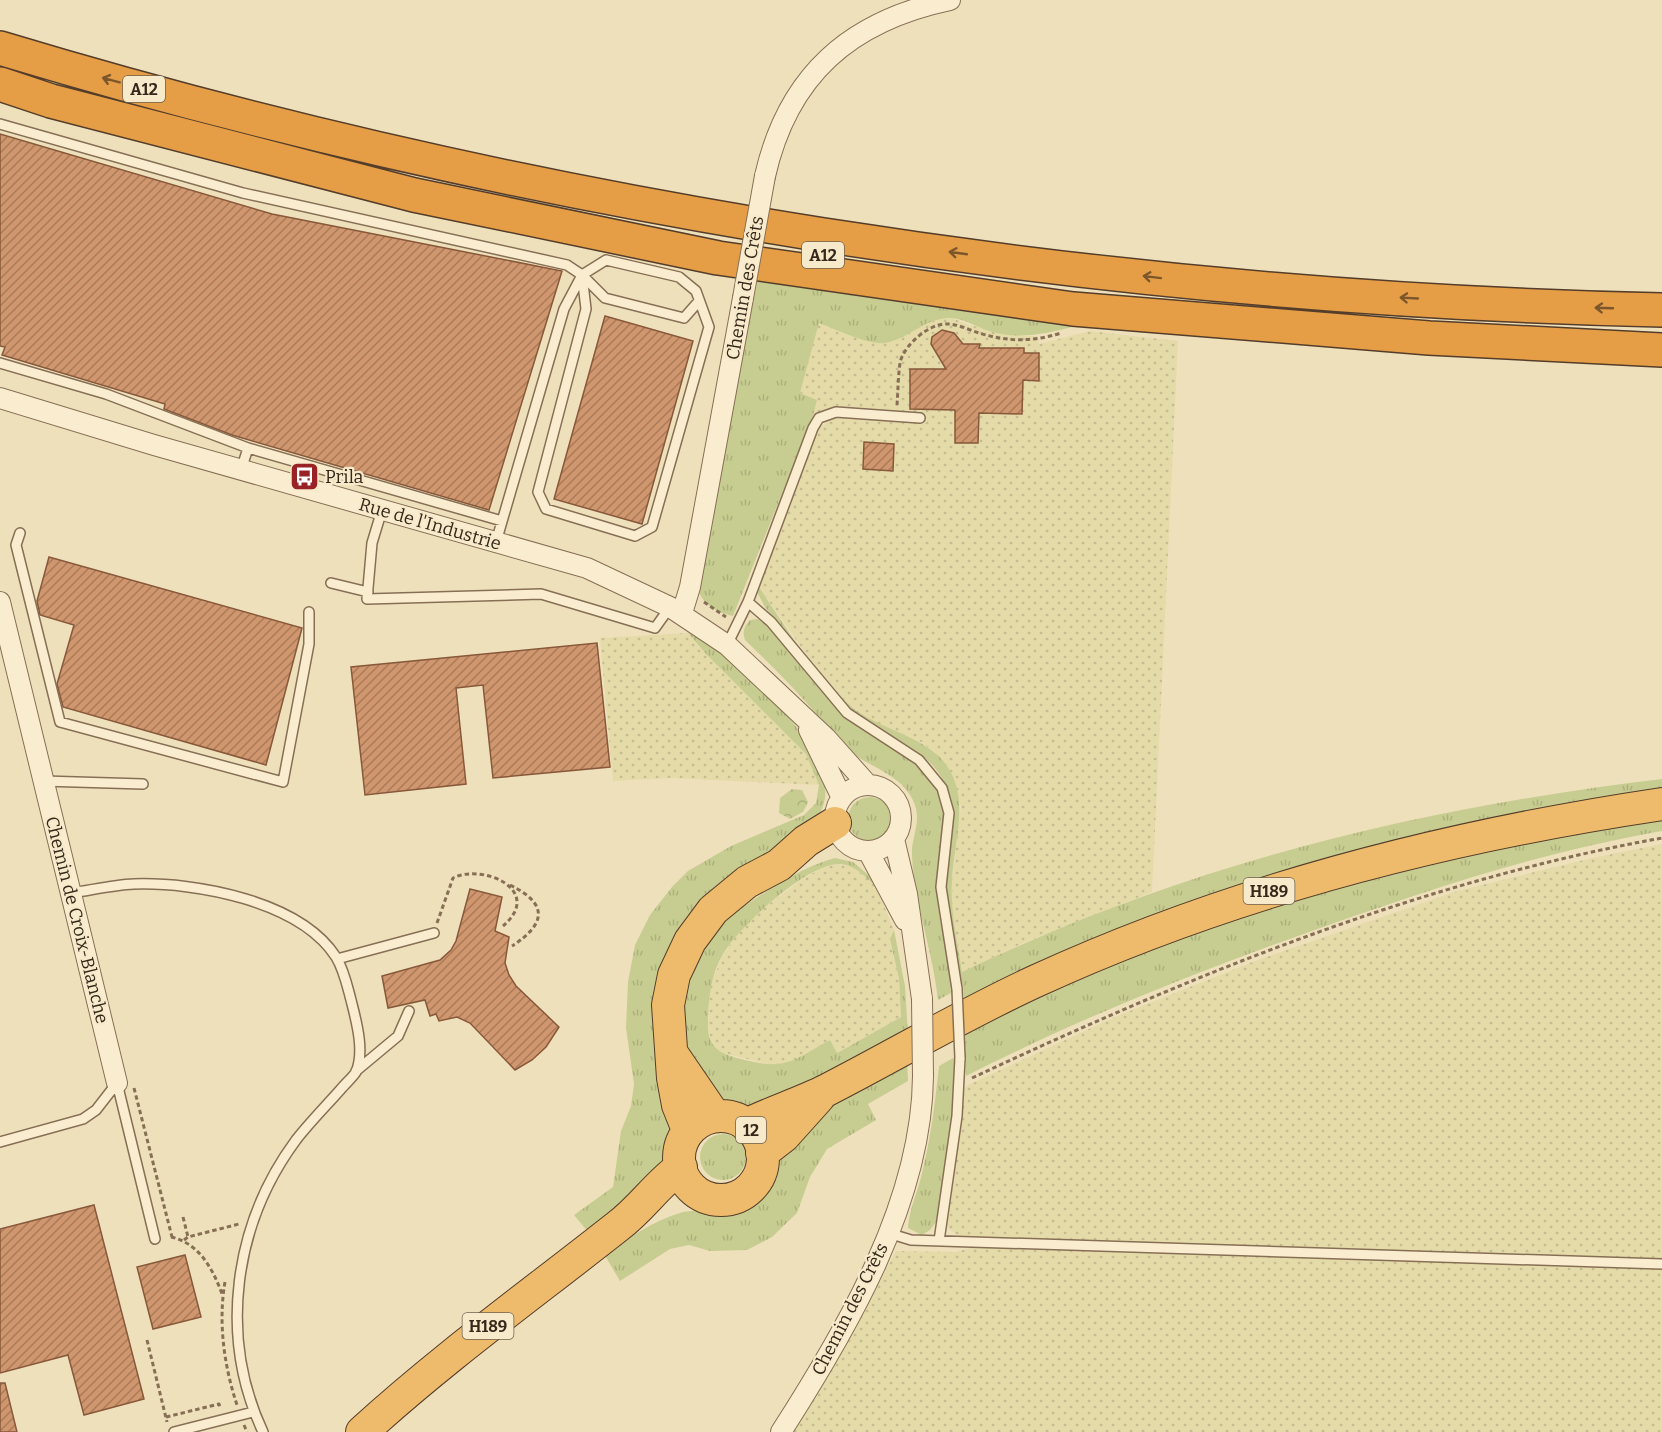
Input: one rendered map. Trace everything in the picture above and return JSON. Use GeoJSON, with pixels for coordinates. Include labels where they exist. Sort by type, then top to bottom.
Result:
{"type":"FeatureCollection","features":[{"type":"Feature","properties":{"kind":"highway","name":"A12"},"geometry":{"type":"LineString","coordinates":[[0,48],[301,129],[464,166],[741,220],[978,256],[1184,280],[1378,297],[1662,310]]}},
{"type":"Feature","properties":{"kind":"highway","name":"A12"},"geometry":{"type":"LineString","coordinates":[[0,71],[77,94],[421,180],[686,235],[1072,291],[1423,322],[1662,334]]}},
{"type":"Feature","properties":{"kind":"highway"},"geometry":{"type":"LineString","coordinates":[[0,84],[51,101],[414,195],[718,258],[1073,309],[1429,338],[1662,350]]}},
{"type":"Feature","properties":{"kind":"highway","name":"H189"},"geometry":{"type":"LineString","coordinates":[[826,1090],[899,1049],[1036,980],[1225,905],[1318,876],[1417,851],[1510,830],[1662,804]]}},
{"type":"Feature","properties":{"kind":"highway"},"geometry":{"type":"LineString","coordinates":[[689,1179],[680,1148],[701,1123],[668,1036],[668,1005],[674,975],[690,941],[713,910],[747,882],[779,865],[824,853],[848,828]]}},
{"type":"Feature","properties":{"kind":"highway","name":"12"},"geometry":{"type":"LineString","coordinates":[[746,1125],[826,1090]]}},
{"type":"Feature","properties":{"kind":"highway","name":"12"},"geometry":{"type":"LineString","coordinates":[[762,1153],[784,1136],[826,1090]]}},
{"type":"Feature","properties":{"kind":"highway","name":"12"},"geometry":{"type":"LineString","coordinates":[[689,1179],[718,1201],[732,1199],[757,1181],[762,1166],[762,1153],[758,1141],[746,1125],[724,1115],[701,1123]]}},
{"type":"Feature","properties":{"kind":"highway","name":"H189"},"geometry":{"type":"LineString","coordinates":[[362,1432],[464,1345],[620,1226],[678,1203],[689,1179]]}},
{"type":"Feature","properties":{"kind":"street","name":"Chemin des Crêts"},"geometry":{"type":"LineString","coordinates":[[781,1432],[829,1356],[874,1269],[910,1162],[919,1121],[923,1076],[922,999],[910,931],[905,884],[894,839],[902,821],[898,803],[884,788],[868,785],[826,738],[804,720],[770,682],[727,645],[676,610],[690,587],[765,176],[776,135],[804,84],[829,57],[874,26],[913,9],[950,0]]}},
{"type":"Feature","properties":{"kind":"street","name":"Rue de l'Industrie"},"geometry":{"type":"LineString","coordinates":[[0,398],[602,574],[676,610]]}},
{"type":"Feature","properties":{"kind":"street","name":"Chemin de Croix-Blanche"},"geometry":{"type":"LineString","coordinates":[[0,602],[117,1083]]}},
{"type":"Feature","properties":{"kind":"street","name":"Chemin des Crêts"},"geometry":{"type":"LineString","coordinates":[[804,720],[848,828],[910,931]]}},
{"type":"Feature","properties":{"kind":"street"},"geometry":{"type":"LineString","coordinates":[[868,785],[854,788],[848,828],[882,848],[894,839]]}},
{"type":"Feature","properties":{"kind":"lane"},"geometry":{"type":"LineString","coordinates":[[0,124],[243,193],[567,265],[582,275],[605,298],[684,318],[699,301]]}},
{"type":"Feature","properties":{"kind":"lane"},"geometry":{"type":"LineString","coordinates":[[496,542],[564,309],[582,275],[606,260],[679,277],[696,291],[709,327],[652,527],[635,536],[546,509],[538,492],[586,309],[582,275]]}},
{"type":"Feature","properties":{"kind":"lane"},"geometry":{"type":"LineString","coordinates":[[0,363],[106,394],[248,448],[502,521]]}},
{"type":"Feature","properties":{"kind":"lane"},"geometry":{"type":"LineString","coordinates":[[727,645],[748,602],[813,428],[819,418],[836,412],[920,418]]}},
{"type":"Feature","properties":{"kind":"lane"},"geometry":{"type":"LineString","coordinates":[[241,470],[248,448]]}},
{"type":"Feature","properties":{"kind":"lane"},"geometry":{"type":"LineString","coordinates":[[382,510],[372,543],[367,599],[541,594],[655,628],[676,610]]}},
{"type":"Feature","properties":{"kind":"lane"},"geometry":{"type":"LineString","coordinates":[[20,533],[16,545],[60,722],[284,782],[309,644],[309,612]]}},
{"type":"Feature","properties":{"kind":"lane"},"geometry":{"type":"LineString","coordinates":[[331,583],[368,592]]}},
{"type":"Feature","properties":{"kind":"lane"},"geometry":{"type":"LineString","coordinates":[[748,602],[766,617],[848,713],[920,760],[942,788],[950,813],[942,880],[942,904],[957,989],[960,1058],[957,1116],[939,1241]]}},
{"type":"Feature","properties":{"kind":"lane"},"geometry":{"type":"LineString","coordinates":[[43,781],[143,784]]}},
{"type":"Feature","properties":{"kind":"lane"},"geometry":{"type":"LineString","coordinates":[[71,893],[134,885],[175,885],[216,892],[266,907],[298,922],[313,932],[337,958],[345,976],[357,1023],[359,1046],[356,1071]]}},
{"type":"Feature","properties":{"kind":"lane"},"geometry":{"type":"LineString","coordinates":[[337,958],[434,933]]}},
{"type":"Feature","properties":{"kind":"lane"},"geometry":{"type":"LineString","coordinates":[[263,1432],[254,1412],[241,1363],[236,1330],[241,1263],[253,1221],[279,1166],[297,1139],[356,1071],[398,1036],[409,1011]]}},
{"type":"Feature","properties":{"kind":"lane"},"geometry":{"type":"LineString","coordinates":[[0,1142],[83,1119],[96,1110],[117,1083]]}},
{"type":"Feature","properties":{"kind":"lane","name":"Chemin de Croix-Blanche"},"geometry":{"type":"LineString","coordinates":[[117,1083],[155,1239]]}},
{"type":"Feature","properties":{"kind":"lane"},"geometry":{"type":"LineString","coordinates":[[888,1233],[911,1240],[1662,1264]]}},
{"type":"Feature","properties":{"kind":"lane"},"geometry":{"type":"LineString","coordinates":[[171,1428],[212,1428],[254,1412]]}},
{"type":"Feature","properties":{"kind":"path"},"geometry":{"type":"LineString","coordinates":[[897,416],[900,363],[904,351],[934,327],[946,323],[1001,339],[1021,341],[1034,341],[1068,331]]}},
{"type":"Feature","properties":{"kind":"path"},"geometry":{"type":"LineString","coordinates":[[690,587],[709,607],[723,616],[739,620]]}},
{"type":"Feature","properties":{"kind":"path"},"geometry":{"type":"LineString","coordinates":[[959,1082],[1137,1002],[1255,956],[1454,887],[1587,852],[1662,838]]}},
{"type":"Feature","properties":{"kind":"path"},"geometry":{"type":"LineString","coordinates":[[434,933],[453,878],[474,872],[526,893],[538,904],[540,915],[536,926],[529,935],[512,946]]}},
{"type":"Feature","properties":{"kind":"path"},"geometry":{"type":"LineString","coordinates":[[503,926],[516,915],[518,906],[516,895],[509,885]]}},
{"type":"Feature","properties":{"kind":"path"},"geometry":{"type":"LineString","coordinates":[[183,1217],[188,1237]]}},
{"type":"Feature","properties":{"kind":"path"},"geometry":{"type":"LineString","coordinates":[[184,1240],[188,1237],[253,1221]]}},
{"type":"Feature","properties":{"kind":"path"},"geometry":{"type":"LineString","coordinates":[[155,1239],[172,1236],[184,1240],[205,1259],[222,1296]]}},
{"type":"Feature","properties":{"kind":"path"},"geometry":{"type":"LineString","coordinates":[[147,1340],[171,1428]]}},
{"type":"Feature","properties":{"kind":"shaded area"},"geometry":{"type":"Polygon","coordinates":[[[952,318],[969,325],[1023,336],[1038,336],[1039,344],[1090,331],[1178,341],[1152,892],[1021,944],[962,972],[952,908],[952,881],[961,806],[935,752],[921,742],[873,721],[845,701],[806,654],[757,584],[817,430],[833,417],[813,416],[817,400],[800,393],[819,323],[850,335],[884,343],[935,320],[952,318]]]}},
{"type":"Feature","properties":{"kind":"shaded area"},"geometry":{"type":"Polygon","coordinates":[[[688,633],[806,754],[819,785],[670,778],[613,781],[600,638],[688,633]]]}},
{"type":"Feature","properties":{"kind":"shaded area"},"geometry":{"type":"Polygon","coordinates":[[[1662,844],[1662,1260],[961,1238],[948,1228],[945,1217],[962,1091],[968,1085],[1117,1016],[1255,961],[1457,891],[1592,858],[1662,844]]]}},
{"type":"Feature","properties":{"kind":"shaded area"},"geometry":{"type":"Polygon","coordinates":[[[838,864],[852,867],[864,875],[874,885],[883,903],[894,930],[890,939],[899,979],[901,1017],[836,1053],[830,1040],[790,1062],[776,1066],[718,1052],[711,1044],[708,1025],[709,991],[722,956],[742,927],[769,904],[801,880],[822,868],[838,864]]]}},
{"type":"Feature","properties":{"kind":"shaded area"},"geometry":{"type":"Polygon","coordinates":[[[977,1246],[1662,1269],[1662,1432],[791,1432],[850,1336],[896,1251],[956,1252],[977,1246]]]}},
{"type":"Feature","properties":{"kind":"green space"},"geometry":{"type":"Polygon","coordinates":[[[760,267],[1075,326],[1043,333],[1011,335],[989,331],[950,318],[933,321],[893,341],[878,343],[819,323],[800,393],[817,400],[813,416],[733,616],[710,606],[702,598],[697,586],[760,267]]]}},
{"type":"Feature","properties":{"kind":"green space"},"geometry":{"type":"Polygon","coordinates":[[[757,584],[791,635],[830,686],[859,712],[927,747],[939,756],[948,768],[955,782],[959,807],[952,893],[953,916],[962,972],[1046,934],[1131,901],[1304,846],[1481,806],[1571,791],[1662,779],[1662,791],[1583,803],[965,1004],[946,903],[945,874],[952,820],[948,793],[943,780],[925,758],[864,720],[841,701],[807,662],[765,607],[757,592],[757,584]]]}},
{"type":"Feature","properties":{"kind":"green space"},"geometry":{"type":"Polygon","coordinates":[[[758,619],[766,624],[836,707],[858,726],[908,755],[929,774],[937,786],[942,798],[944,821],[937,894],[949,965],[951,993],[938,1000],[913,873],[912,848],[917,819],[910,795],[897,780],[844,747],[796,691],[745,640],[746,625],[750,620],[758,619]]]}},
{"type":"Feature","properties":{"kind":"green space"},"geometry":{"type":"Polygon","coordinates":[[[688,633],[734,664],[784,712],[810,745],[817,759],[825,784],[825,798],[821,811],[807,830],[721,882],[693,909],[671,943],[658,980],[654,1019],[657,1059],[669,1116],[669,1143],[665,1157],[652,1179],[589,1233],[574,1215],[613,1187],[621,1131],[631,1106],[634,1084],[626,1028],[628,982],[635,945],[650,915],[688,871],[731,846],[804,815],[816,803],[819,785],[806,754],[688,633]]]}},
{"type":"Feature","properties":{"kind":"green space"},"geometry":{"type":"Polygon","coordinates":[[[792,789],[802,790],[808,802],[803,812],[790,819],[779,813],[780,798],[792,789]]]}},
{"type":"Feature","properties":{"kind":"green space"},"geometry":{"type":"Polygon","coordinates":[[[870,797],[879,798],[886,803],[891,810],[891,828],[886,835],[879,840],[870,841],[861,840],[854,835],[849,828],[848,819],[849,810],[854,803],[861,798],[870,797]]]}},
{"type":"Feature","properties":{"kind":"green space"},"geometry":{"type":"Polygon","coordinates":[[[1662,818],[1662,831],[1575,849],[1492,871],[1368,911],[1234,959],[1098,1014],[966,1076],[965,1029],[1124,958],[1318,891],[1481,851],[1662,818]]]}},
{"type":"Feature","properties":{"kind":"green space"},"geometry":{"type":"Polygon","coordinates":[[[835,858],[853,862],[877,882],[874,885],[850,866],[840,864],[826,866],[793,885],[758,913],[731,942],[716,969],[708,1008],[710,1039],[717,1049],[729,1055],[753,1062],[777,1064],[795,1059],[830,1040],[837,1053],[901,1017],[899,979],[890,939],[894,930],[905,986],[908,1034],[764,1106],[743,1106],[728,1102],[709,1086],[691,1063],[687,1054],[684,1037],[684,1001],[694,966],[712,935],[735,913],[795,874],[835,858]]]}},
{"type":"Feature","properties":{"kind":"green space"},"geometry":{"type":"Polygon","coordinates":[[[955,1057],[952,1111],[936,1222],[922,1235],[908,1228],[909,1221],[928,1147],[939,1066],[955,1057]]]}},
{"type":"Feature","properties":{"kind":"green space"},"geometry":{"type":"Polygon","coordinates":[[[907,1059],[908,1081],[868,1104],[876,1120],[827,1149],[810,1177],[797,1213],[772,1237],[747,1250],[710,1251],[689,1245],[670,1249],[620,1281],[604,1254],[670,1216],[690,1211],[728,1212],[755,1202],[767,1188],[787,1148],[804,1128],[846,1096],[907,1059]]]}},
{"type":"Feature","properties":{"kind":"green space"},"geometry":{"type":"Polygon","coordinates":[[[723,1134],[739,1141],[746,1157],[739,1173],[723,1180],[707,1173],[700,1157],[707,1141],[723,1134]]]}},
{"type":"Feature","properties":{"kind":"building"},"geometry":{"type":"Polygon","coordinates":[[[0,134],[272,214],[562,271],[489,510],[232,435],[164,409],[165,404],[2,355],[5,347],[0,346],[0,134]]]}},
{"type":"Feature","properties":{"kind":"building"},"geometry":{"type":"Polygon","coordinates":[[[605,316],[693,341],[642,524],[554,499],[605,316]]]}},
{"type":"Feature","properties":{"kind":"building"},"geometry":{"type":"Polygon","coordinates":[[[942,330],[954,333],[963,344],[980,344],[979,348],[1024,348],[1024,353],[1039,353],[1039,381],[1023,380],[1022,414],[979,413],[978,443],[955,443],[955,410],[910,409],[910,369],[946,369],[931,344],[932,337],[942,330]]]}},
{"type":"Feature","properties":{"kind":"building"},"geometry":{"type":"Polygon","coordinates":[[[864,442],[894,444],[893,471],[863,469],[864,442]]]}},
{"type":"Feature","properties":{"kind":"building"},"geometry":{"type":"Polygon","coordinates":[[[49,557],[302,628],[266,765],[63,707],[57,684],[74,625],[40,615],[37,601],[49,557]]]}},
{"type":"Feature","properties":{"kind":"building"},"geometry":{"type":"Polygon","coordinates":[[[597,643],[610,767],[493,778],[483,685],[456,688],[466,784],[365,795],[351,667],[597,643]]]}},
{"type":"Feature","properties":{"kind":"building"},"geometry":{"type":"Polygon","coordinates":[[[470,889],[502,897],[495,931],[509,937],[505,963],[509,975],[516,986],[559,1027],[546,1047],[532,1060],[515,1070],[470,1023],[457,1017],[439,1021],[436,1014],[430,1016],[425,1000],[388,1008],[382,976],[440,960],[451,950],[456,941],[470,889]]]}},
{"type":"Feature","properties":{"kind":"building"},"geometry":{"type":"Polygon","coordinates":[[[94,1205],[144,1399],[84,1415],[68,1355],[0,1373],[0,1229],[94,1205]]]}},
{"type":"Feature","properties":{"kind":"building"},"geometry":{"type":"Polygon","coordinates":[[[185,1255],[201,1317],[153,1329],[137,1267],[185,1255]]]}},
{"type":"Feature","properties":{"kind":"building"},"geometry":{"type":"Polygon","coordinates":[[[0,1383],[5,1383],[17,1432],[0,1432],[0,1383]]]}},
{"type":"Feature","properties":{"kind":"place","name":"Prila"},"geometry":{"type":"Point","coordinates":[304,477]}}]}
